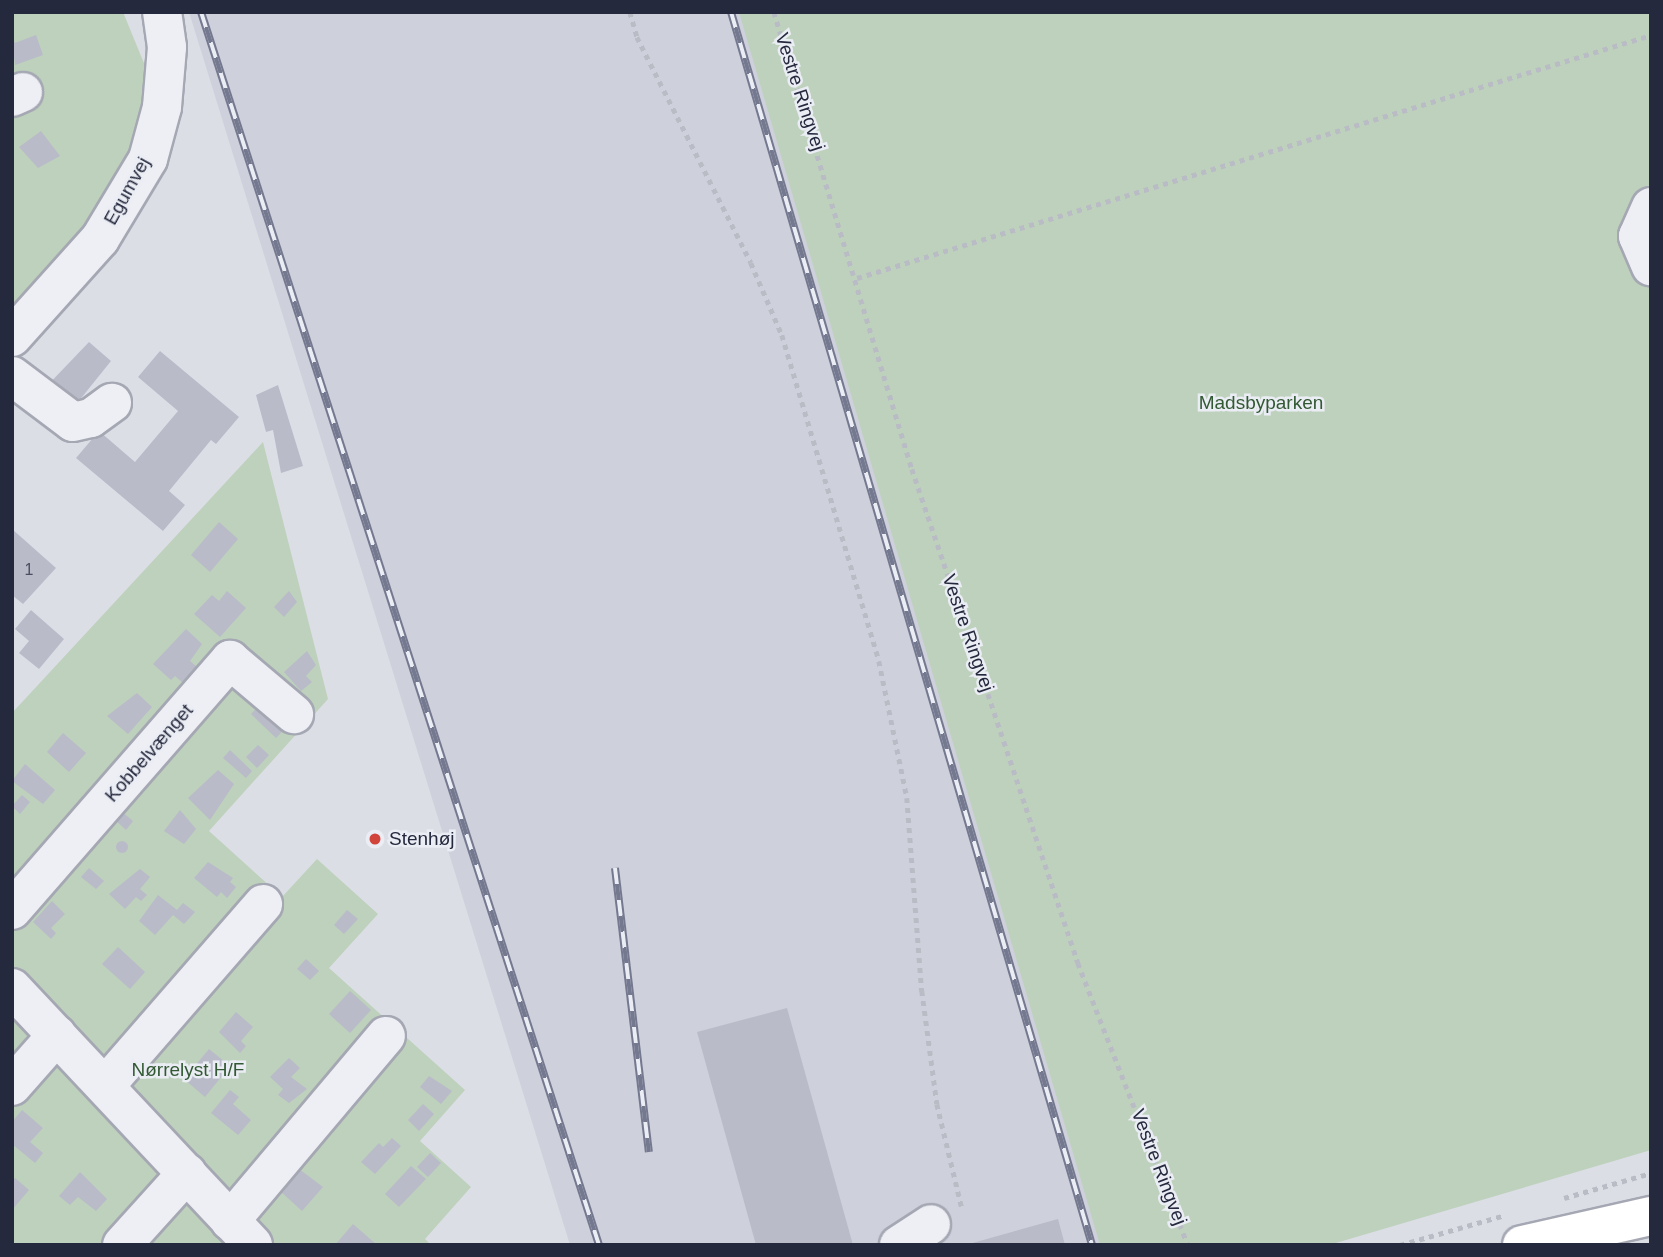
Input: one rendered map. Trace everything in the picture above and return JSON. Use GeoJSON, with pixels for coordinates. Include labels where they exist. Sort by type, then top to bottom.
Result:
{"type":"FeatureCollection","features":[{"type":"Feature","properties":{"kind":"main road"},"geometry":{"type":"LineString","coordinates":[[1582,1238],[1651,1199]]}},
{"type":"Feature","properties":{"kind":"main road"},"geometry":{"type":"LineString","coordinates":[[1522,1245],[1582,1238],[1651,1216]]}},
{"type":"Feature","properties":{"kind":"street","name":"Egumvej"},"geometry":{"type":"LineString","coordinates":[[12,337],[100,239],[148,159],[163,95],[167,47],[162,12]]}},
{"type":"Feature","properties":{"kind":"street"},"geometry":{"type":"LineString","coordinates":[[1651,207],[1638,236],[1651,266]]}},
{"type":"Feature","properties":{"kind":"street"},"geometry":{"type":"LineString","coordinates":[[12,376],[73,422],[91,418],[112,403]]}},
{"type":"Feature","properties":{"kind":"street","name":"Kobbelvænget"},"geometry":{"type":"LineString","coordinates":[[12,910],[230,660],[294,714]]}},
{"type":"Feature","properties":{"kind":"street"},"geometry":{"type":"LineString","coordinates":[[105,1086],[263,904]]}},
{"type":"Feature","properties":{"kind":"street"},"geometry":{"type":"LineString","coordinates":[[12,988],[242,1233],[386,1036]]}},
{"type":"Feature","properties":{"kind":"street"},"geometry":{"type":"LineString","coordinates":[[12,1086],[57,1035]]}},
{"type":"Feature","properties":{"kind":"street"},"geometry":{"type":"LineString","coordinates":[[122,1245],[187,1173]]}},
{"type":"Feature","properties":{"kind":"street"},"geometry":{"type":"LineString","coordinates":[[899,1245],[947,1219]]}},
{"type":"Feature","properties":{"kind":"path"},"geometry":{"type":"LineString","coordinates":[[630,12],[637,37],[751,263],[782,335],[879,661],[907,798],[922,991],[937,1104],[947,1219]]}},
{"type":"Feature","properties":{"kind":"path","name":"Vestre Ringvej"},"geometry":{"type":"LineString","coordinates":[[774,12],[857,278],[912,469],[1078,963],[1188,1245]]}},
{"type":"Feature","properties":{"kind":"path"},"geometry":{"type":"LineString","coordinates":[[857,278],[1651,35]]}},
{"type":"Feature","properties":{"kind":"shaded area"},"geometry":{"type":"Polygon","coordinates":[[[189,12],[745,12],[1113,1245],[570,1245],[189,12]]]}},
{"type":"Feature","properties":{"kind":"green space"},"geometry":{"type":"Polygon","coordinates":[[[12,12],[123,12],[150,78],[142,117],[122,174],[79,238],[12,315],[12,12]]]}},
{"type":"Feature","properties":{"kind":"green space","name":"Madsbyparken"},"geometry":{"type":"Polygon","coordinates":[[[739,12],[1651,12],[1651,1150],[1329,1245],[1100,1245],[739,12]]]}},
{"type":"Feature","properties":{"kind":"green space","name":"Nørrelyst H/F"},"geometry":{"type":"Polygon","coordinates":[[[263,442],[328,699],[209,831],[282,897],[317,859],[378,914],[329,968],[465,1090],[420,1141],[471,1187],[425,1239],[431,1245],[12,1245],[12,713],[263,442]]]}},
{"type":"Feature","properties":{"kind":"building"},"geometry":{"type":"Polygon","coordinates":[[[36,35],[43,55],[15,65],[12,38],[15,43],[36,35]]]}},
{"type":"Feature","properties":{"kind":"building"},"geometry":{"type":"Polygon","coordinates":[[[41,131],[60,156],[38,168],[19,147],[41,131]]]}},
{"type":"Feature","properties":{"kind":"building"},"geometry":{"type":"Polygon","coordinates":[[[89,342],[111,361],[70,412],[44,389],[89,342]]]}},
{"type":"Feature","properties":{"kind":"building"},"geometry":{"type":"Polygon","coordinates":[[[160,351],[239,417],[216,444],[211,440],[169,491],[185,505],[163,531],[76,458],[99,431],[135,462],[178,411],[138,377],[160,351]]]}},
{"type":"Feature","properties":{"kind":"building"},"geometry":{"type":"Polygon","coordinates":[[[278,385],[303,466],[281,473],[273,430],[266,432],[256,395],[278,385]]]}},
{"type":"Feature","properties":{"kind":"building"},"geometry":{"type":"Polygon","coordinates":[[[219,522],[238,539],[210,572],[191,555],[219,522]]]}},
{"type":"Feature","properties":{"kind":"building"},"geometry":{"type":"Polygon","coordinates":[[[12,529],[56,568],[23,604],[12,595],[12,529]]]}},
{"type":"Feature","properties":{"kind":"building"},"geometry":{"type":"Polygon","coordinates":[[[227,591],[246,608],[220,637],[194,614],[212,595],[219,601],[227,591]]]}},
{"type":"Feature","properties":{"kind":"building"},"geometry":{"type":"Polygon","coordinates":[[[289,591],[297,602],[284,617],[274,607],[289,591]]]}},
{"type":"Feature","properties":{"kind":"building"},"geometry":{"type":"Polygon","coordinates":[[[31,610],[64,639],[39,669],[19,653],[29,641],[15,629],[31,610]]]}},
{"type":"Feature","properties":{"kind":"building"},"geometry":{"type":"Polygon","coordinates":[[[186,629],[202,644],[190,661],[197,667],[183,683],[175,676],[171,680],[153,664],[186,629]]]}},
{"type":"Feature","properties":{"kind":"building"},"geometry":{"type":"Polygon","coordinates":[[[307,651],[316,665],[306,676],[312,682],[301,691],[284,672],[307,651]]]}},
{"type":"Feature","properties":{"kind":"building"},"geometry":{"type":"Polygon","coordinates":[[[137,693],[152,707],[128,734],[107,716],[137,693]]]}},
{"type":"Feature","properties":{"kind":"building"},"geometry":{"type":"Polygon","coordinates":[[[265,699],[290,723],[276,738],[251,714],[265,699]]]}},
{"type":"Feature","properties":{"kind":"building"},"geometry":{"type":"Polygon","coordinates":[[[63,733],[86,753],[69,772],[47,752],[63,733]]]}},
{"type":"Feature","properties":{"kind":"building"},"geometry":{"type":"Polygon","coordinates":[[[258,745],[269,755],[257,768],[246,757],[258,745]]]}},
{"type":"Feature","properties":{"kind":"building"},"geometry":{"type":"Polygon","coordinates":[[[230,750],[252,771],[246,778],[223,758],[230,750]]]}},
{"type":"Feature","properties":{"kind":"building"},"geometry":{"type":"Polygon","coordinates":[[[25,764],[55,790],[43,804],[12,781],[25,764]]]}},
{"type":"Feature","properties":{"kind":"building"},"geometry":{"type":"Polygon","coordinates":[[[218,770],[234,784],[210,820],[188,798],[218,770]]]}},
{"type":"Feature","properties":{"kind":"building"},"geometry":{"type":"Polygon","coordinates":[[[22,795],[30,802],[20,814],[12,806],[22,795]]]}},
{"type":"Feature","properties":{"kind":"building"},"geometry":{"type":"Polygon","coordinates":[[[180,810],[196,829],[184,844],[164,831],[180,810]]]}},
{"type":"Feature","properties":{"kind":"building"},"geometry":{"type":"Polygon","coordinates":[[[121,811],[133,821],[126,830],[114,819],[121,811]]]}},
{"type":"Feature","properties":{"kind":"building"},"geometry":{"type":"Polygon","coordinates":[[[122,841],[128,847],[122,853],[116,847],[122,841]]]}},
{"type":"Feature","properties":{"kind":"building"},"geometry":{"type":"Polygon","coordinates":[[[208,862],[233,878],[230,882],[236,887],[227,898],[221,892],[217,897],[194,878],[208,862]]]}},
{"type":"Feature","properties":{"kind":"building"},"geometry":{"type":"Polygon","coordinates":[[[89,868],[104,881],[96,889],[81,877],[89,868]]]}},
{"type":"Feature","properties":{"kind":"building"},"geometry":{"type":"Polygon","coordinates":[[[140,869],[150,877],[140,889],[147,895],[141,901],[136,897],[125,909],[109,894],[140,869]]]}},
{"type":"Feature","properties":{"kind":"building"},"geometry":{"type":"Polygon","coordinates":[[[158,895],[177,910],[183,903],[195,912],[184,924],[173,915],[155,935],[139,921],[158,895]]]}},
{"type":"Feature","properties":{"kind":"building"},"geometry":{"type":"Polygon","coordinates":[[[52,901],[65,914],[51,928],[56,933],[51,939],[33,922],[52,901]]]}},
{"type":"Feature","properties":{"kind":"building"},"geometry":{"type":"Polygon","coordinates":[[[347,910],[358,919],[344,934],[334,925],[347,910]]]}},
{"type":"Feature","properties":{"kind":"building"},"geometry":{"type":"Polygon","coordinates":[[[118,947],[145,972],[130,989],[102,964],[118,947]]]}},
{"type":"Feature","properties":{"kind":"building"},"geometry":{"type":"Polygon","coordinates":[[[306,959],[319,971],[310,980],[297,969],[306,959]]]}},
{"type":"Feature","properties":{"kind":"building"},"geometry":{"type":"Polygon","coordinates":[[[350,991],[371,1010],[350,1033],[329,1014],[350,991]]]}},
{"type":"Feature","properties":{"kind":"building"},"geometry":{"type":"Polygon","coordinates":[[[787,1008],[853,1245],[756,1245],[697,1032],[787,1008]]]}},
{"type":"Feature","properties":{"kind":"building"},"geometry":{"type":"Polygon","coordinates":[[[236,1012],[253,1027],[241,1041],[246,1046],[240,1053],[219,1032],[236,1012]]]}},
{"type":"Feature","properties":{"kind":"building"},"geometry":{"type":"Polygon","coordinates":[[[209,1049],[230,1066],[205,1097],[184,1079],[209,1049]]]}},
{"type":"Feature","properties":{"kind":"building"},"geometry":{"type":"Polygon","coordinates":[[[289,1058],[300,1068],[291,1077],[307,1089],[289,1103],[278,1095],[283,1089],[270,1077],[289,1058]]]}},
{"type":"Feature","properties":{"kind":"building"},"geometry":{"type":"Polygon","coordinates":[[[429,1076],[452,1091],[441,1104],[420,1087],[429,1076]]]}},
{"type":"Feature","properties":{"kind":"building"},"geometry":{"type":"Polygon","coordinates":[[[230,1090],[239,1097],[233,1104],[251,1120],[238,1135],[211,1113],[230,1090]]]}},
{"type":"Feature","properties":{"kind":"building"},"geometry":{"type":"Polygon","coordinates":[[[423,1104],[434,1114],[419,1131],[408,1120],[423,1104]]]}},
{"type":"Feature","properties":{"kind":"building"},"geometry":{"type":"Polygon","coordinates":[[[22,1110],[43,1128],[30,1142],[43,1153],[35,1163],[12,1144],[12,1122],[22,1110]]]}},
{"type":"Feature","properties":{"kind":"building"},"geometry":{"type":"Polygon","coordinates":[[[392,1138],[401,1146],[375,1174],[361,1162],[379,1143],[383,1147],[392,1138]]]}},
{"type":"Feature","properties":{"kind":"building"},"geometry":{"type":"Polygon","coordinates":[[[430,1153],[441,1163],[428,1177],[417,1167],[430,1153]]]}},
{"type":"Feature","properties":{"kind":"building"},"geometry":{"type":"Polygon","coordinates":[[[411,1166],[426,1179],[399,1207],[385,1194],[411,1166]]]}},
{"type":"Feature","properties":{"kind":"building"},"geometry":{"type":"Polygon","coordinates":[[[299,1169],[323,1187],[302,1211],[279,1190],[299,1169]]]}},
{"type":"Feature","properties":{"kind":"building"},"geometry":{"type":"Polygon","coordinates":[[[80,1172],[107,1199],[96,1211],[78,1197],[70,1205],[59,1196],[80,1172]]]}},
{"type":"Feature","properties":{"kind":"building"},"geometry":{"type":"Polygon","coordinates":[[[15,1178],[29,1190],[12,1210],[12,1181],[15,1178]]]}},
{"type":"Feature","properties":{"kind":"building"},"geometry":{"type":"Polygon","coordinates":[[[1058,1219],[1065,1245],[969,1245],[969,1244],[1058,1219]]]}},
{"type":"Feature","properties":{"kind":"building"},"geometry":{"type":"Polygon","coordinates":[[[353,1224],[377,1245],[335,1245],[353,1224]]]}},
{"type":"Feature","properties":{"kind":"railway"},"geometry":{"type":"LineString","coordinates":[[201,12],[599,1245]]}},
{"type":"Feature","properties":{"kind":"railway"},"geometry":{"type":"LineString","coordinates":[[731,12],[1092,1245]]}},
{"type":"Feature","properties":{"kind":"railway"},"geometry":{"type":"LineString","coordinates":[[615,868],[649,1152]]}},
{"type":"Feature","properties":{"kind":"place","name":"Stenhøj"},"geometry":{"type":"Point","coordinates":[375,839]}}]}
